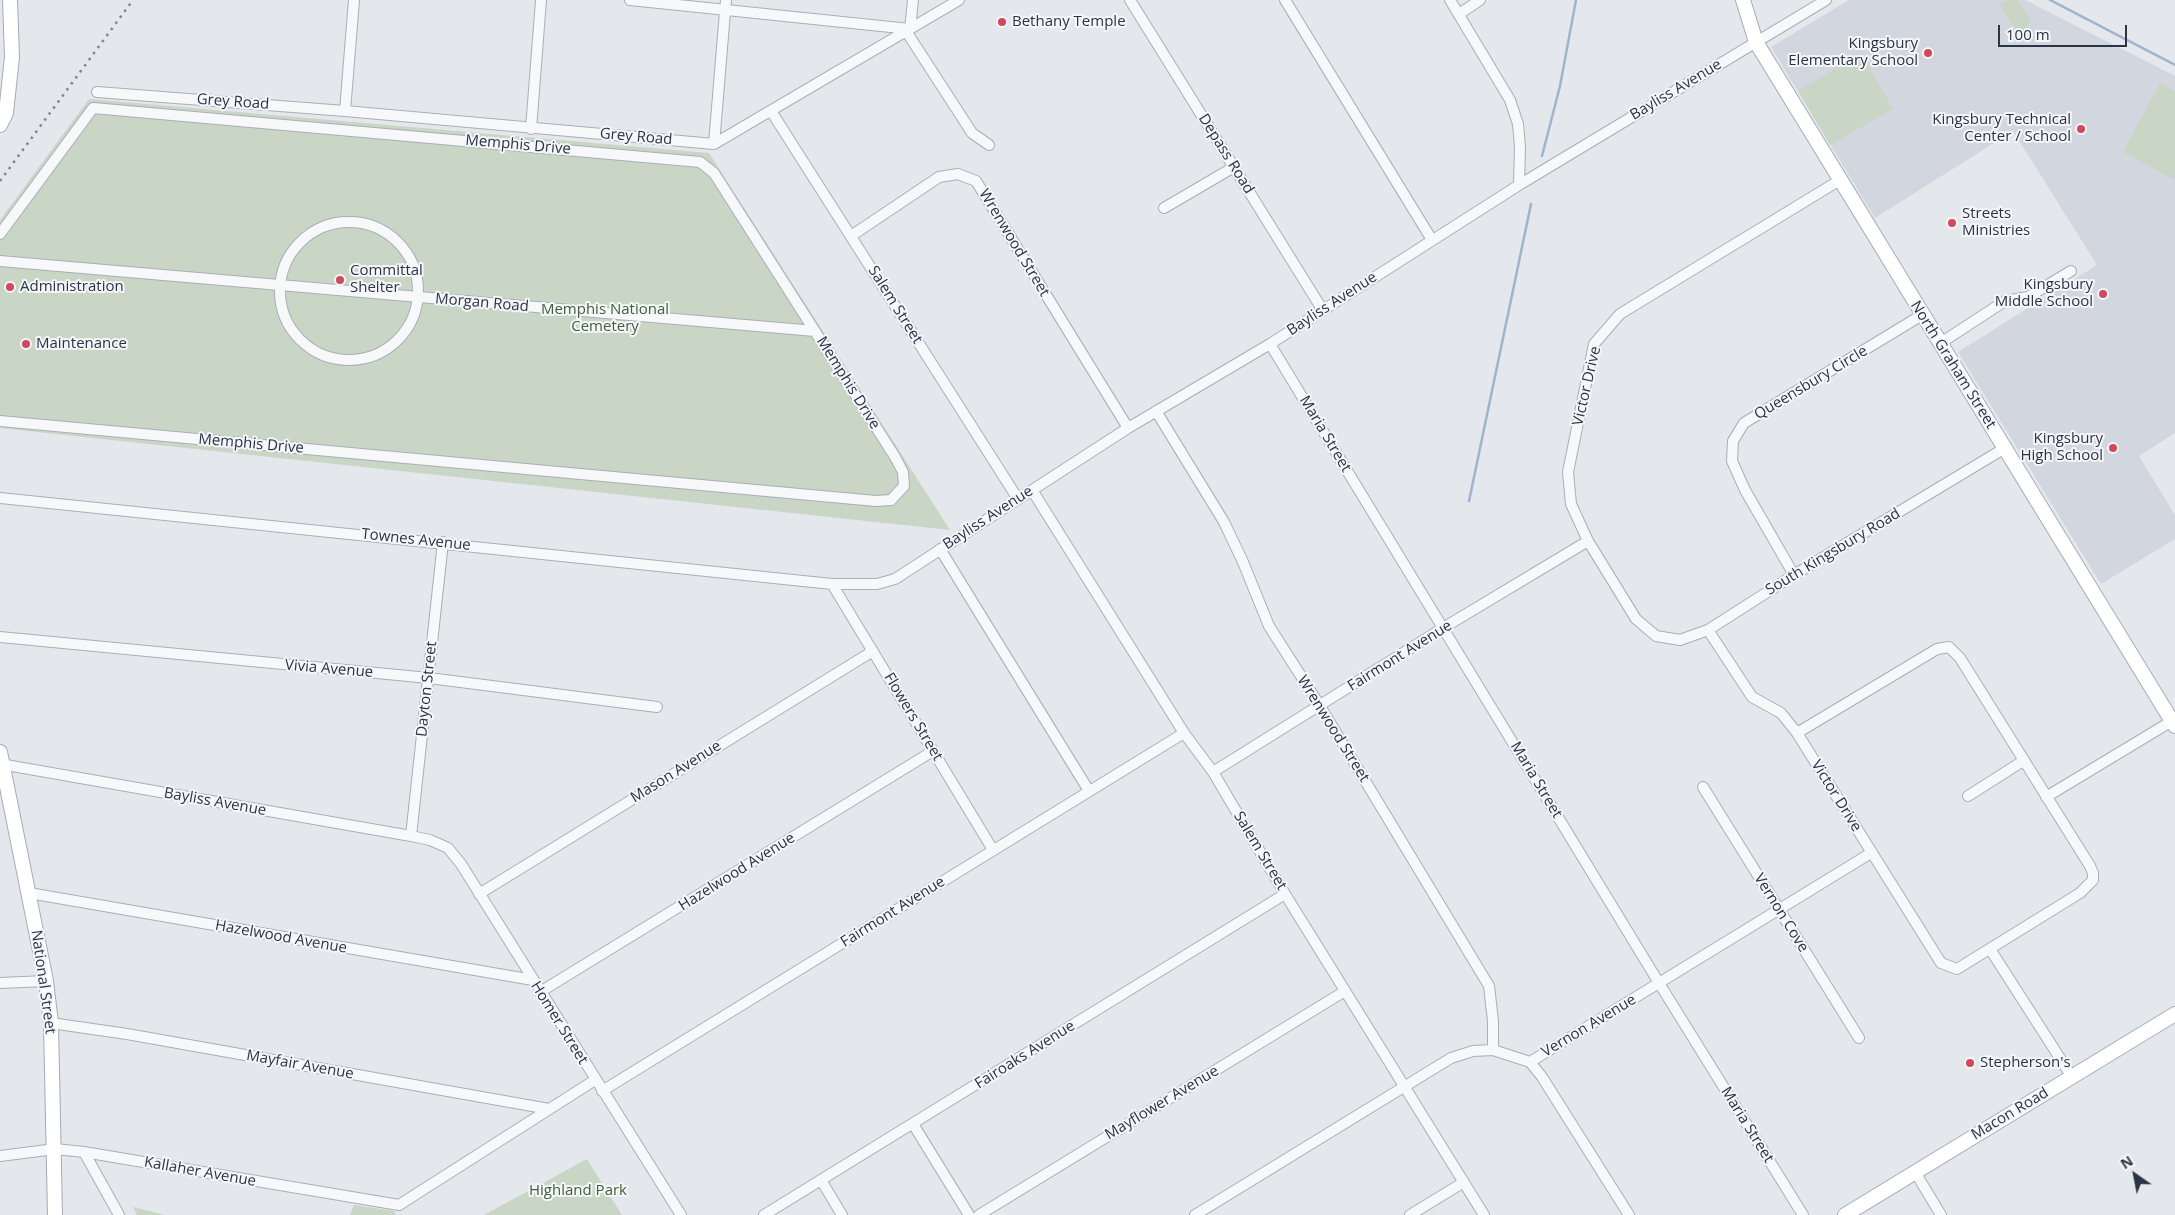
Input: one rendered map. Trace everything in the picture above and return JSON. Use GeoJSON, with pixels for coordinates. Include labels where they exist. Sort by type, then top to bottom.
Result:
{"type":"FeatureCollection","features":[{"type":"Feature","properties":{"kind":"main road"},"geometry":{"type":"LineString","coordinates":[[0,125],[6,113],[5,76],[12,57],[10,0]]}},
{"type":"Feature","properties":{"kind":"main road","name":"North Graham Street"},"geometry":{"type":"LineString","coordinates":[[1743,0],[1756,42],[1939,344],[2174,723]]}},
{"type":"Feature","properties":{"kind":"main road","name":"National Street"},"geometry":{"type":"LineString","coordinates":[[1,760],[46,981],[51,1023],[55,1215]]}},
{"type":"Feature","properties":{"kind":"main road","name":"Macon Road"},"geometry":{"type":"LineString","coordinates":[[1845,1215],[2175,1014]]}},
{"type":"Feature","properties":{"kind":"street"},"geometry":{"type":"LineString","coordinates":[[345,111],[354,0]]}},
{"type":"Feature","properties":{"kind":"street"},"geometry":{"type":"LineString","coordinates":[[531,129],[541,0]]}},
{"type":"Feature","properties":{"kind":"street"},"geometry":{"type":"LineString","coordinates":[[630,0],[726,4],[908,30]]}},
{"type":"Feature","properties":{"kind":"street"},"geometry":{"type":"LineString","coordinates":[[913,0],[908,30],[972,133],[989,145]]}},
{"type":"Feature","properties":{"kind":"street"},"geometry":{"type":"LineString","coordinates":[[714,144],[958,0]]}},
{"type":"Feature","properties":{"kind":"street","name":"Depass Road"},"geometry":{"type":"LineString","coordinates":[[1130,0],[1322,309]]}},
{"type":"Feature","properties":{"kind":"street"},"geometry":{"type":"LineString","coordinates":[[1285,0],[1432,240]]}},
{"type":"Feature","properties":{"kind":"street"},"geometry":{"type":"LineString","coordinates":[[1450,0],[1510,100],[1518,124],[1520,146],[1518,185]]}},
{"type":"Feature","properties":{"kind":"street"},"geometry":{"type":"LineString","coordinates":[[1459,14],[1480,0]]}},
{"type":"Feature","properties":{"kind":"street","name":"Bayliss Avenue"},"geometry":{"type":"LineString","coordinates":[[832,584],[877,584],[895,579],[1128,428],[1270,344],[1518,185],[1826,0]]}},
{"type":"Feature","properties":{"kind":"street"},"geometry":{"type":"LineString","coordinates":[[714,144],[726,4]]}},
{"type":"Feature","properties":{"kind":"street","name":"Grey Road"},"geometry":{"type":"LineString","coordinates":[[97,92],[345,111],[714,144]]}},
{"type":"Feature","properties":{"kind":"street","name":"Memphis Drive"},"geometry":{"type":"LineString","coordinates":[[0,234],[93,108],[700,162],[714,173],[815,330],[903,472],[904,486],[891,500],[846,498],[0,421]]}},
{"type":"Feature","properties":{"kind":"street","name":"Salem Street"},"geometry":{"type":"LineString","coordinates":[[771,111],[1018,499]]}},
{"type":"Feature","properties":{"kind":"street"},"geometry":{"type":"LineString","coordinates":[[1164,208],[1234,167]]}},
{"type":"Feature","properties":{"kind":"street","name":"Wrenwood Street"},"geometry":{"type":"LineString","coordinates":[[851,236],[939,178],[958,174],[976,181],[1128,428]]}},
{"type":"Feature","properties":{"kind":"street","name":"Victor Drive"},"geometry":{"type":"LineString","coordinates":[[1656,635],[1636,619],[1588,540],[1571,504],[1568,472],[1594,344],[1620,314],[1840,180]]}},
{"type":"Feature","properties":{"kind":"street"},"geometry":{"type":"LineString","coordinates":[[355,222],[376,227],[395,239],[408,256],[417,276],[418,298],[412,321],[398,340],[378,354],[355,360],[331,358],[309,348],[292,331],[282,310],[280,286],[285,265],[296,246],[313,232],[333,224],[355,222]]}},
{"type":"Feature","properties":{"kind":"street","name":"Morgan Road"},"geometry":{"type":"LineString","coordinates":[[0,261],[418,298],[815,330]]}},
{"type":"Feature","properties":{"kind":"street"},"geometry":{"type":"LineString","coordinates":[[1939,344],[2005,301],[2028,298],[2071,271]]}},
{"type":"Feature","properties":{"kind":"street","name":"Queensbury Circle"},"geometry":{"type":"LineString","coordinates":[[1794,575],[1745,490],[1732,462],[1732,441],[1744,423],[1922,315]]}},
{"type":"Feature","properties":{"kind":"street","name":"Maria Street"},"geometry":{"type":"LineString","coordinates":[[1270,344],[1659,983],[1803,1215]]}},
{"type":"Feature","properties":{"kind":"street","name":"Wrenwood Street"},"geometry":{"type":"LineString","coordinates":[[1156,411],[1224,522],[1243,562],[1269,626],[1320,706],[1489,986],[1494,1021],[1493,1050]]}},
{"type":"Feature","properties":{"kind":"street","name":"South Kingsbury Road"},"geometry":{"type":"LineString","coordinates":[[1656,635],[1680,640],[1708,630],[1794,575],[2005,448]]}},
{"type":"Feature","properties":{"kind":"street","name":"Salem Street"},"geometry":{"type":"LineString","coordinates":[[1032,490],[1184,733],[1213,772],[1285,894],[1484,1215]]}},
{"type":"Feature","properties":{"kind":"street","name":"Townes Avenue"},"geometry":{"type":"LineString","coordinates":[[0,498],[443,542],[832,584]]}},
{"type":"Feature","properties":{"kind":"street","name":"Fairmont Avenue"},"geometry":{"type":"LineString","coordinates":[[1213,772],[1588,540]]}},
{"type":"Feature","properties":{"kind":"street","name":"Dayton Street"},"geometry":{"type":"LineString","coordinates":[[411,836],[443,542]]}},
{"type":"Feature","properties":{"kind":"street"},"geometry":{"type":"LineString","coordinates":[[940,549],[1089,791]]}},
{"type":"Feature","properties":{"kind":"street","name":"Flowers Street"},"geometry":{"type":"LineString","coordinates":[[832,584],[994,850]]}},
{"type":"Feature","properties":{"kind":"street","name":"Victor Drive"},"geometry":{"type":"LineString","coordinates":[[1708,630],[1752,698],[1781,713],[1797,733],[1940,963],[1957,969],[1990,949]]}},
{"type":"Feature","properties":{"kind":"street","name":"Vivia Avenue"},"geometry":{"type":"LineString","coordinates":[[0,637],[429,678],[657,707]]}},
{"type":"Feature","properties":{"kind":"street"},"geometry":{"type":"LineString","coordinates":[[1797,733],[1937,649],[1949,647],[1960,658],[2093,873],[2093,880],[2080,893],[1990,949],[2072,1077]]}},
{"type":"Feature","properties":{"kind":"street","name":"Mason Avenue"},"geometry":{"type":"LineString","coordinates":[[479,894],[874,651]]}},
{"type":"Feature","properties":{"kind":"street"},"geometry":{"type":"LineString","coordinates":[[2046,797],[2174,723]]}},
{"type":"Feature","properties":{"kind":"street","name":"Fairmont Avenue"},"geometry":{"type":"LineString","coordinates":[[602,1091],[1184,733]]}},
{"type":"Feature","properties":{"kind":"street","name":"Hazelwood Avenue"},"geometry":{"type":"LineString","coordinates":[[540,992],[933,751]]}},
{"type":"Feature","properties":{"kind":"street","name":"Bayliss Avenue"},"geometry":{"type":"LineString","coordinates":[[1,760],[430,840]]}},
{"type":"Feature","properties":{"kind":"street"},"geometry":{"type":"LineString","coordinates":[[1968,796],[2023,761]]}},
{"type":"Feature","properties":{"kind":"street","name":"Vernon Cove"},"geometry":{"type":"LineString","coordinates":[[1704,787],[1859,1038]]}},
{"type":"Feature","properties":{"kind":"street","name":"Homer Street"},"geometry":{"type":"LineString","coordinates":[[430,840],[453,852],[681,1215]]}},
{"type":"Feature","properties":{"kind":"street","name":"Vernon Avenue"},"geometry":{"type":"LineString","coordinates":[[1195,1215],[1451,1058],[1473,1051],[1493,1050],[1530,1062],[1871,853]]}},
{"type":"Feature","properties":{"kind":"street","name":"Hazelwood Avenue"},"geometry":{"type":"LineString","coordinates":[[29,893],[533,980]]}},
{"type":"Feature","properties":{"kind":"street","name":"Fairoaks Avenue"},"geometry":{"type":"LineString","coordinates":[[764,1215],[1285,894]]}},
{"type":"Feature","properties":{"kind":"street"},"geometry":{"type":"LineString","coordinates":[[0,983],[46,981]]}},
{"type":"Feature","properties":{"kind":"street","name":"Mayflower Avenue"},"geometry":{"type":"LineString","coordinates":[[979,1215],[1345,991]]}},
{"type":"Feature","properties":{"kind":"street","name":"Mayfair Avenue"},"geometry":{"type":"LineString","coordinates":[[51,1023],[127,1034],[549,1110]]}},
{"type":"Feature","properties":{"kind":"street"},"geometry":{"type":"LineString","coordinates":[[1530,1062],[1542,1077],[1629,1215]]}},
{"type":"Feature","properties":{"kind":"street"},"geometry":{"type":"LineString","coordinates":[[549,1110],[595,1080]]}},
{"type":"Feature","properties":{"kind":"street","name":"Kallaher Avenue"},"geometry":{"type":"LineString","coordinates":[[0,1156],[55,1149],[84,1152],[399,1205],[549,1110]]}},
{"type":"Feature","properties":{"kind":"street"},"geometry":{"type":"LineString","coordinates":[[913,1124],[969,1215]]}},
{"type":"Feature","properties":{"kind":"street"},"geometry":{"type":"LineString","coordinates":[[84,1152],[119,1215]]}},
{"type":"Feature","properties":{"kind":"street"},"geometry":{"type":"LineString","coordinates":[[1915,1172],[1941,1215]]}},
{"type":"Feature","properties":{"kind":"street"},"geometry":{"type":"LineString","coordinates":[[821,1180],[842,1215]]}},
{"type":"Feature","properties":{"kind":"street"},"geometry":{"type":"LineString","coordinates":[[1410,1215],[1464,1182]]}},
{"type":"Feature","properties":{"kind":"shaded area"},"geometry":{"type":"Polygon","coordinates":[[[1849,0],[2025,0],[2175,76],[2175,433],[2139,456],[2175,515],[2175,539],[2101,584],[1958,352],[2097,265],[2013,131],[1875,218],[1771,47],[1849,0]]]}},
{"type":"Feature","properties":{"kind":"green space"},"geometry":{"type":"Polygon","coordinates":[[[2008,0],[2017,0],[2031,22],[2027,25],[2032,33],[2025,37],[2020,29],[2016,31],[2000,5],[2008,0]]]}},
{"type":"Feature","properties":{"kind":"green space"},"geometry":{"type":"Polygon","coordinates":[[[1861,53],[1893,109],[1830,145],[1798,91],[1861,53]]]}},
{"type":"Feature","properties":{"kind":"green space"},"geometry":{"type":"Polygon","coordinates":[[[2160,83],[2175,91],[2175,180],[2123,152],[2160,83]]]}},
{"type":"Feature","properties":{"kind":"green space","name":"Memphis National Cemetery"},"geometry":{"type":"Polygon","coordinates":[[[89,99],[709,153],[950,530],[0,428],[0,220],[89,99]]]}},
{"type":"Feature","properties":{"kind":"green space","name":"Highland Park"},"geometry":{"type":"Polygon","coordinates":[[[587,1159],[622,1215],[484,1215],[587,1159]]]}},
{"type":"Feature","properties":{"kind":"green space"},"geometry":{"type":"Polygon","coordinates":[[[354,1205],[394,1211],[396,1215],[350,1215],[354,1205]]]}},
{"type":"Feature","properties":{"kind":"green space"},"geometry":{"type":"Polygon","coordinates":[[[133,1207],[165,1215],[137,1215],[133,1207]]]}},
{"type":"Feature","properties":{"kind":"waterway"},"geometry":{"type":"LineString","coordinates":[[1542,156],[1560,86],[1576,0]]}},
{"type":"Feature","properties":{"kind":"waterway"},"geometry":{"type":"LineString","coordinates":[[2050,0],[2175,65]]}},
{"type":"Feature","properties":{"kind":"waterway"},"geometry":{"type":"LineString","coordinates":[[1469,501],[1531,204]]}},
{"type":"Feature","properties":{"kind":"railway"},"geometry":{"type":"LineString","coordinates":[[0,181],[133,0]]}},
{"type":"Feature","properties":{"kind":"place","name":"Bethany Temple"},"geometry":{"type":"Point","coordinates":[1002,22]}},
{"type":"Feature","properties":{"kind":"place","name":"Kingsbury Elementary School"},"geometry":{"type":"Point","coordinates":[1928,53]}},
{"type":"Feature","properties":{"kind":"place","name":"Kingsbury Technical Center / School"},"geometry":{"type":"Point","coordinates":[2081,129]}},
{"type":"Feature","properties":{"kind":"place","name":"Streets Ministries"},"geometry":{"type":"Point","coordinates":[1952,223]}},
{"type":"Feature","properties":{"kind":"place","name":"Committal Shelter"},"geometry":{"type":"Point","coordinates":[340,280]}},
{"type":"Feature","properties":{"kind":"place","name":"Administration"},"geometry":{"type":"Point","coordinates":[10,287]}},
{"type":"Feature","properties":{"kind":"place","name":"Kingsbury Middle School"},"geometry":{"type":"Point","coordinates":[2103,294]}},
{"type":"Feature","properties":{"kind":"place","name":"Maintenance"},"geometry":{"type":"Point","coordinates":[26,344]}},
{"type":"Feature","properties":{"kind":"place","name":"Kingsbury High School"},"geometry":{"type":"Point","coordinates":[2113,448]}},
{"type":"Feature","properties":{"kind":"place","name":"Stepherson's"},"geometry":{"type":"Point","coordinates":[1970,1063]}}]}
